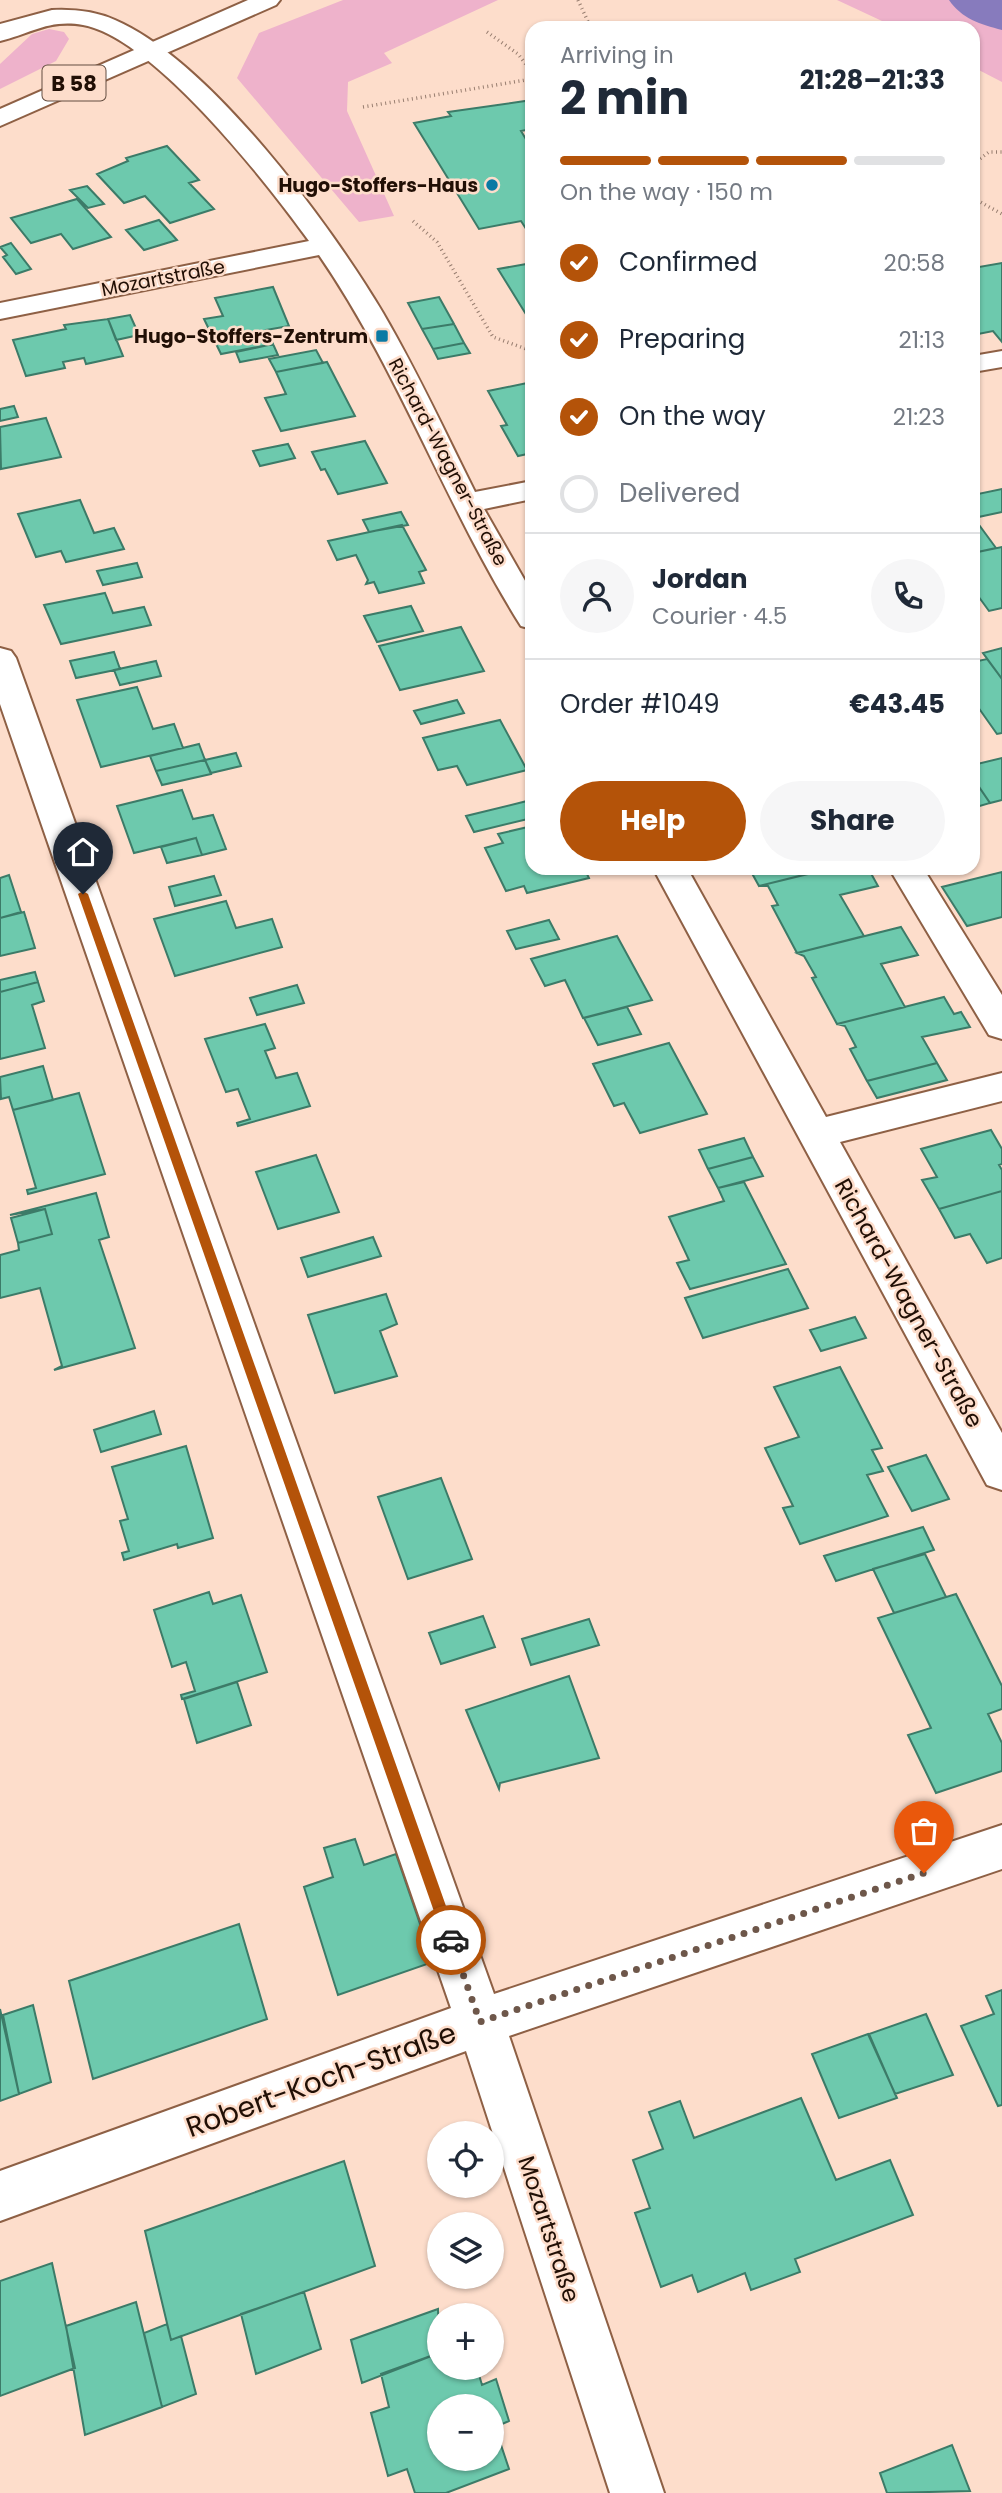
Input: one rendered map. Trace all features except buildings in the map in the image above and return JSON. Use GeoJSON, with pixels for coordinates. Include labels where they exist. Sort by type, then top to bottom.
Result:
{"type":"FeatureCollection","features":[{"type":"Feature","properties":{"kind":"street","name":"B 58"},"geometry":{"type":"LineString","coordinates":[[0,118],[268,0]]}},
{"type":"Feature","properties":{"kind":"street","name":"Richard-Wagner-Straße"},"geometry":{"type":"LineString","coordinates":[[0,34],[31,20],[75,17],[106,24],[178,74],[208,104],[326,246],[382,336],[466,503],[525,607]]}},
{"type":"Feature","properties":{"kind":"street","name":"Mozartstraße"},"geometry":{"type":"LineString","coordinates":[[0,311],[326,246]]}},
{"type":"Feature","properties":{"kind":"street"},"geometry":{"type":"LineString","coordinates":[[980,363],[1002,359]]}},
{"type":"Feature","properties":{"kind":"street"},"geometry":{"type":"LineString","coordinates":[[466,503],[525,491]]}},
{"type":"Feature","properties":{"kind":"street","name":"Mozartstraße"},"geometry":{"type":"LineString","coordinates":[[0,658],[480,2022],[637,2493]]}},
{"type":"Feature","properties":{"kind":"street","name":"Richard-Wagner-Straße"},"geometry":{"type":"LineString","coordinates":[[674,875],[1002,1472]]}},
{"type":"Feature","properties":{"kind":"street"},"geometry":{"type":"LineString","coordinates":[[910,875],[1002,1025]]}},
{"type":"Feature","properties":{"kind":"street"},"geometry":{"type":"LineString","coordinates":[[816,1135],[1002,1087]]}},
{"type":"Feature","properties":{"kind":"street","name":"Robert-Koch-Straße"},"geometry":{"type":"LineString","coordinates":[[0,2196],[480,2022],[1002,1847]]}},
{"type":"Feature","properties":{"kind":"path"},"geometry":{"type":"LineString","coordinates":[[578,0],[588,21]]}},
{"type":"Feature","properties":{"kind":"path"},"geometry":{"type":"LineString","coordinates":[[487,32],[518,54],[525,63]]}},
{"type":"Feature","properties":{"kind":"path"},"geometry":{"type":"LineString","coordinates":[[363,107],[525,80]]}},
{"type":"Feature","properties":{"kind":"path"},"geometry":{"type":"LineString","coordinates":[[980,159],[989,152],[1002,152]]}},
{"type":"Feature","properties":{"kind":"path"},"geometry":{"type":"LineString","coordinates":[[980,202],[1002,214]]}},
{"type":"Feature","properties":{"kind":"path"},"geometry":{"type":"LineString","coordinates":[[413,221],[437,242],[492,337],[525,349]]}},
{"type":"Feature","properties":{"kind":"shaded area"},"geometry":{"type":"Polygon","coordinates":[[[343,0],[498,0],[384,53],[392,63],[348,82],[347,111],[394,216],[359,222],[237,78],[259,33],[343,0]]]}},
{"type":"Feature","properties":{"kind":"shaded area"},"geometry":{"type":"Polygon","coordinates":[[[837,0],[959,0],[1002,21],[1002,82],[980,71],[980,21],[882,21],[837,0]]]}},
{"type":"Feature","properties":{"kind":"shaded area"},"geometry":{"type":"Polygon","coordinates":[[[49,29],[64,32],[69,39],[56,61],[0,89],[0,64],[32,34],[49,29]]]}},
{"type":"Feature","properties":{"kind":"waterway"},"geometry":{"type":"LineString","coordinates":[[980,0],[1002,11]]}},
{"type":"Feature","properties":{"kind":"way so far"},"geometry":{"type":"LineString","coordinates":[[451,1940],[480,2022],[924,1873]]}},
{"type":"Feature","properties":{"kind":"place","name":"Hugo-Stoffers-Haus"},"geometry":{"type":"Point","coordinates":[492,185]}},
{"type":"Feature","properties":{"kind":"place","name":"Hugo-Stoffers-Zentrum"},"geometry":{"type":"Point","coordinates":[382,336]}},
{"type":"Feature","properties":{"kind":"route"},"geometry":{"type":"LineString","coordinates":[[83,894],[451,1940]]}}]}
